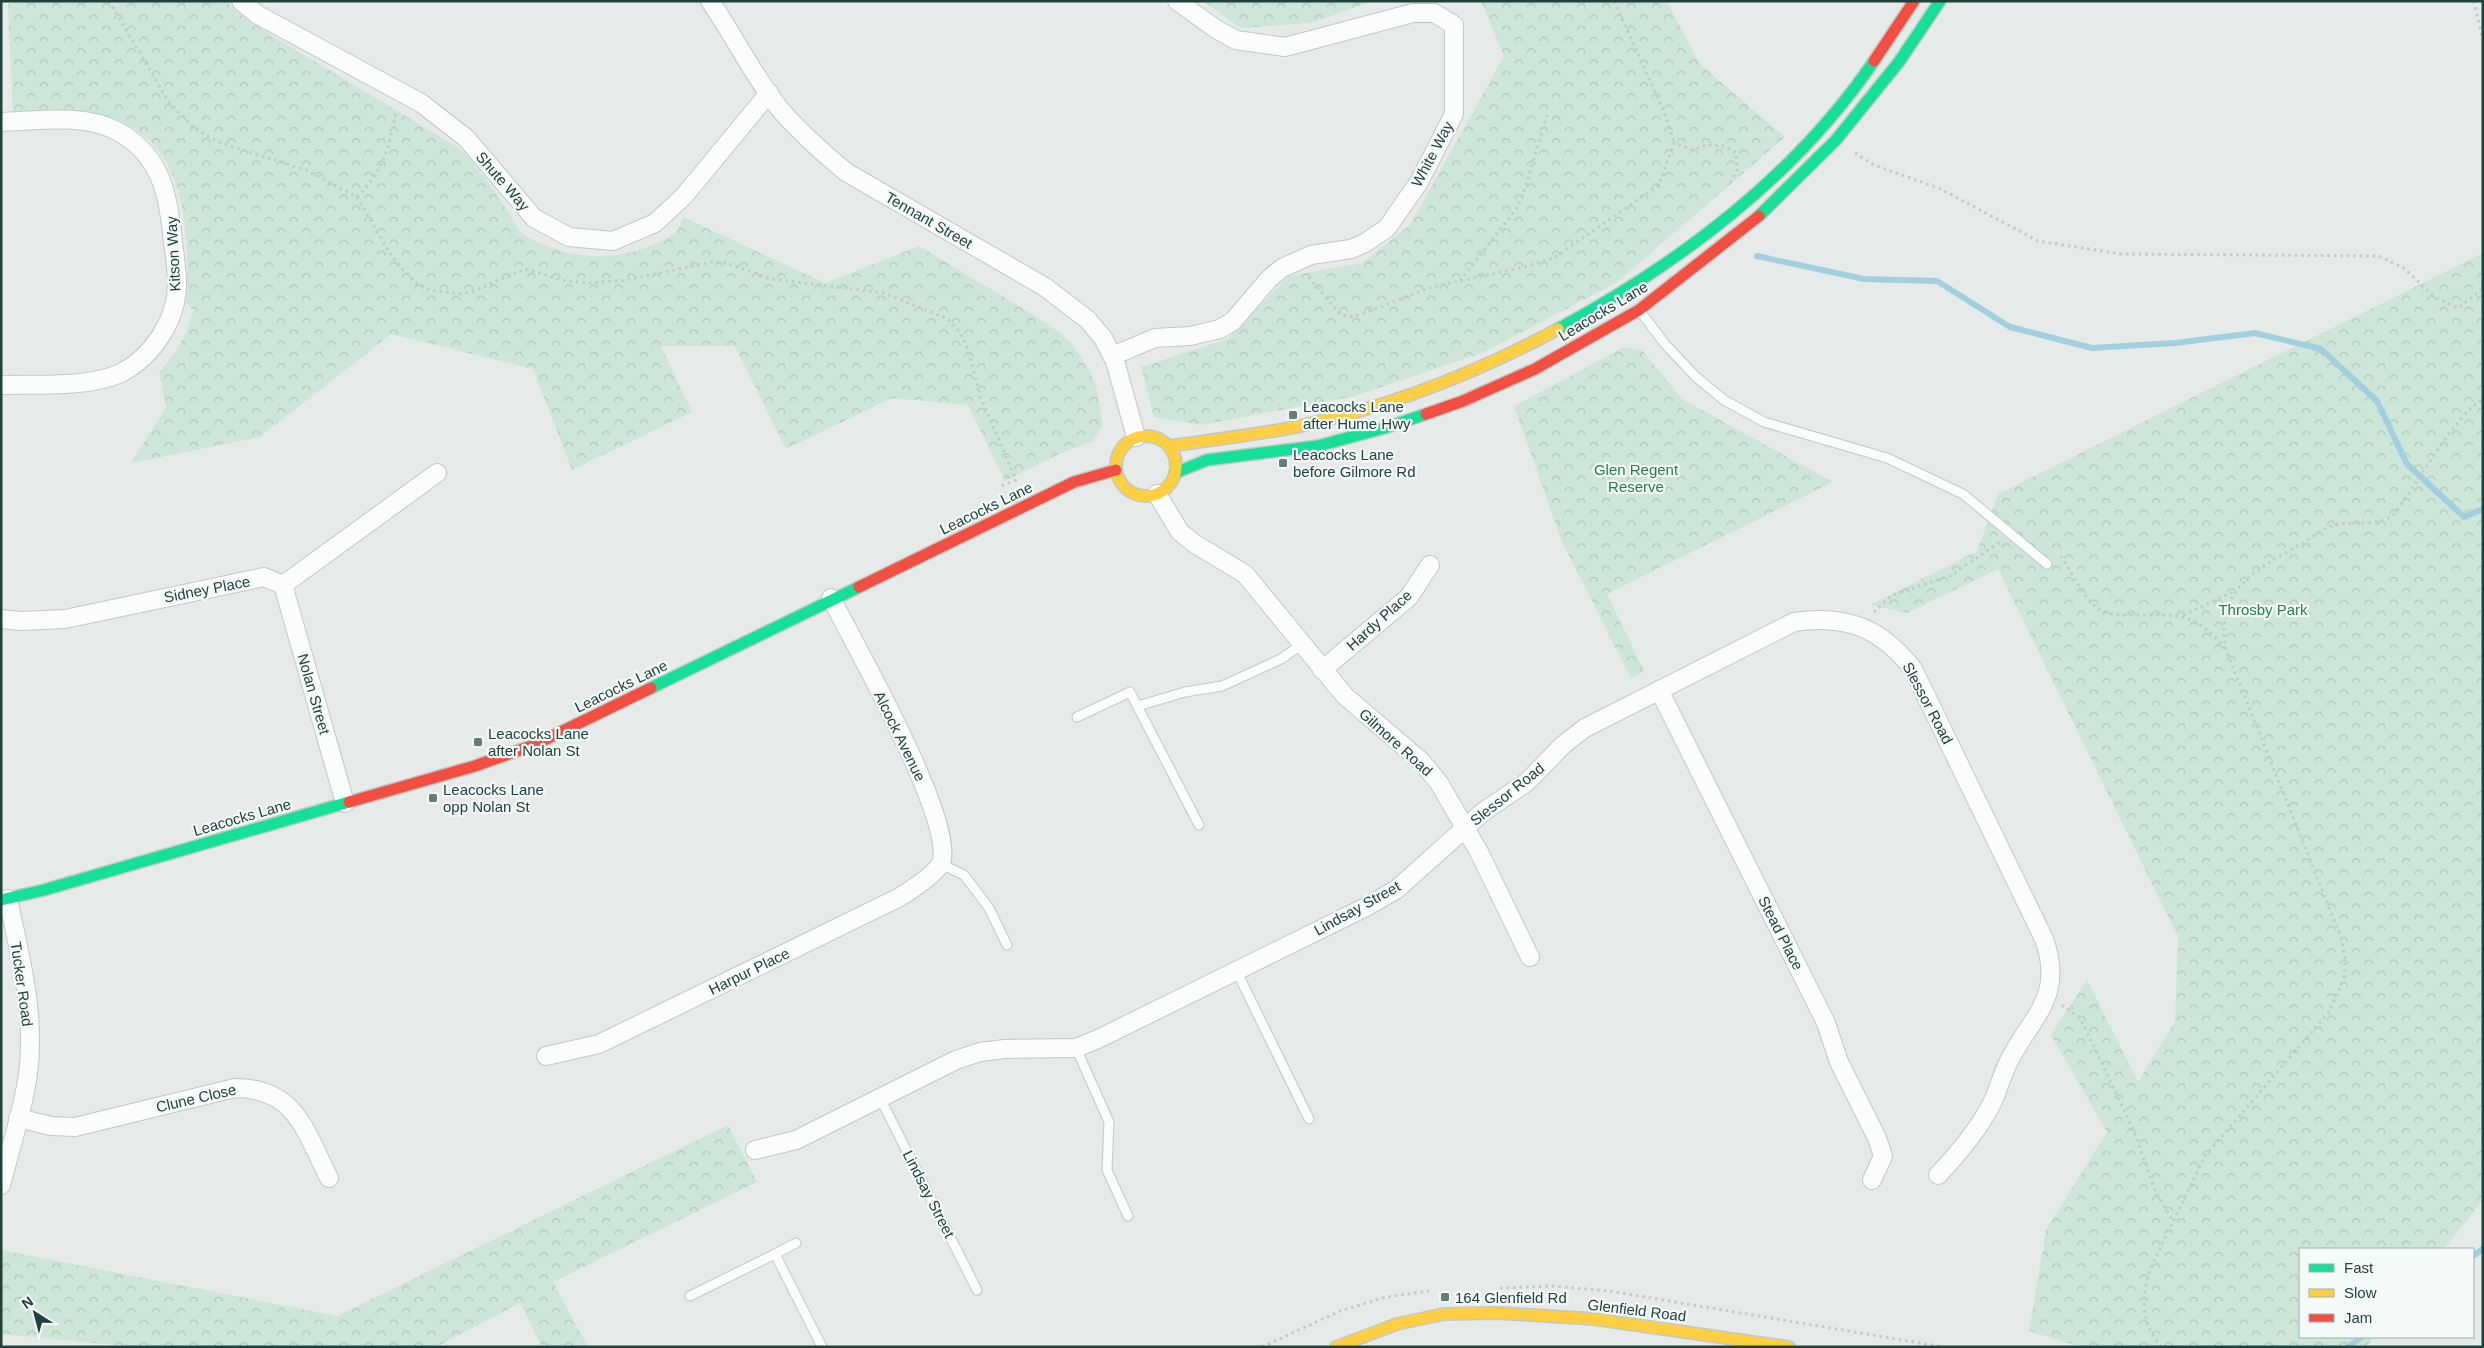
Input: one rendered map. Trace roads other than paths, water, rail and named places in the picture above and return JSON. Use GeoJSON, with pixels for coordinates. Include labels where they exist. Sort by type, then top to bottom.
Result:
{"type":"FeatureCollection","features":[{"type":"Feature","properties":{"kind":"street","name":"Shute Way"},"geometry":{"type":"LineString","coordinates":[[241,1],[258,15],[421,103],[466,138],[534,218],[569,237],[613,241],[656,224],[684,196],[769,93]]}},
{"type":"Feature","properties":{"kind":"street","name":"Tennant Street"},"geometry":{"type":"LineString","coordinates":[[710,1],[769,93],[804,135],[846,172],[1045,287],[1068,302],[1088,320],[1103,338],[1112,356],[1136,437]]}},
{"type":"Feature","properties":{"kind":"street","name":"White Way"},"geometry":{"type":"LineString","coordinates":[[1112,356],[1155,338],[1190,336],[1220,329],[1234,321],[1269,279],[1295,260],[1310,255],[1352,249],[1365,243],[1387,228],[1419,182],[1454,114],[1454,25],[1434,13],[1413,13],[1286,47],[1236,40],[1216,29],[1177,1]]}},
{"type":"Feature","properties":{"kind":"street","name":"Leacocks Lane"},"geometry":{"type":"LineString","coordinates":[[1169,446],[1250,435],[1315,422],[1388,401],[1458,377],[1631,302],[1732,215],[1798,154],[1842,104],[1914,1]]}},
{"type":"Feature","properties":{"kind":"street","name":"Leacocks Lane"},"geometry":{"type":"LineString","coordinates":[[1175,473],[1207,460],[1318,446],[1388,427],[1454,404],[1535,369],[1767,210],[1836,140],[1899,62],[1940,1]]}},
{"type":"Feature","properties":{"kind":"street","name":"Kitson Way"},"geometry":{"type":"LineString","coordinates":[[1,122],[59,120],[91,122],[117,130],[142,150],[160,174],[170,206],[177,286],[172,313],[159,339],[141,360],[120,373],[94,381],[1,385]]}},
{"type":"Feature","properties":{"kind":"street"},"geometry":{"type":"LineString","coordinates":[[1150,436],[1169,446],[1175,459],[1175,473],[1169,486],[1157,494],[1141,496],[1133,493],[1121,483],[1116,470],[1116,462],[1121,448],[1136,437],[1150,436]]}},
{"type":"Feature","properties":{"kind":"street","name":"Leacocks Lane"},"geometry":{"type":"LineString","coordinates":[[5,900],[474,766],[534,745],[831,598],[1074,482],[1116,470]]}},
{"type":"Feature","properties":{"kind":"street"},"geometry":{"type":"LineString","coordinates":[[283,584],[438,473]]}},
{"type":"Feature","properties":{"kind":"street","name":"Gilmore Road"},"geometry":{"type":"LineString","coordinates":[[1157,494],[1180,532],[1195,544],[1245,574],[1301,645],[1345,696],[1421,761],[1439,783],[1466,828],[1530,957]]}},
{"type":"Feature","properties":{"kind":"street","name":"Hardy Place"},"geometry":{"type":"LineString","coordinates":[[1322,670],[1409,597],[1430,565]]}},
{"type":"Feature","properties":{"kind":"street","name":"Sidney Place"},"geometry":{"type":"LineString","coordinates":[[1,619],[21,621],[65,619],[264,577],[283,584]]}},
{"type":"Feature","properties":{"kind":"street","name":"Nolan Street"},"geometry":{"type":"LineString","coordinates":[[283,584],[345,803]]}},
{"type":"Feature","properties":{"kind":"street","name":"Alcock Avenue"},"geometry":{"type":"LineString","coordinates":[[831,598],[920,773],[938,826],[942,850],[941,864]]}},
{"type":"Feature","properties":{"kind":"street","name":"Slessor Road"},"geometry":{"type":"LineString","coordinates":[[1466,828],[1527,782],[1563,745],[1585,728],[1794,622],[1820,618],[1861,626],[1897,649],[1913,669],[1924,689],[2051,957],[2052,976],[2047,997],[2007,1064],[1990,1108],[1951,1161],[1938,1175]]}},
{"type":"Feature","properties":{"kind":"street","name":"Stead Place"},"geometry":{"type":"LineString","coordinates":[[1659,690],[1826,1023],[1840,1062],[1877,1138],[1884,1156],[1872,1180]]}},
{"type":"Feature","properties":{"kind":"street","name":"Lindsay Street"},"geometry":{"type":"LineString","coordinates":[[755,1150],[796,1140],[956,1060],[980,1052],[1005,1049],[1076,1048],[1098,1039],[1368,906],[1397,889],[1466,828]]}},
{"type":"Feature","properties":{"kind":"street","name":"Harpur Place"},"geometry":{"type":"LineString","coordinates":[[546,1056],[599,1044],[900,897],[924,880],[941,864]]}},
{"type":"Feature","properties":{"kind":"street","name":"Tucker Road"},"geometry":{"type":"LineString","coordinates":[[1,1185],[28,1074],[30,1019],[23,972],[5,900]]}},
{"type":"Feature","properties":{"kind":"street","name":"Clune Close"},"geometry":{"type":"LineString","coordinates":[[18,1118],[51,1126],[75,1127],[235,1088],[256,1088],[276,1096],[292,1110],[329,1178]]}},
{"type":"Feature","properties":{"kind":"street","name":"Glenfield Road"},"geometry":{"type":"LineString","coordinates":[[1336,1347],[1397,1324],[1444,1314],[1499,1313],[1594,1319],[1788,1347]]}},
{"type":"Feature","properties":{"kind":"lane"},"geometry":{"type":"LineString","coordinates":[[1631,302],[1665,344],[1696,377],[1724,400],[1764,422],[1887,458],[1926,475],[1963,494],[2047,564]]}},
{"type":"Feature","properties":{"kind":"lane"},"geometry":{"type":"LineString","coordinates":[[1138,706],[1185,692],[1222,686],[1281,659],[1301,645]]}},
{"type":"Feature","properties":{"kind":"lane"},"geometry":{"type":"LineString","coordinates":[[1077,717],[1130,692],[1199,825]]}},
{"type":"Feature","properties":{"kind":"lane"},"geometry":{"type":"LineString","coordinates":[[941,864],[964,875],[989,908],[1007,945]]}},
{"type":"Feature","properties":{"kind":"lane"},"geometry":{"type":"LineString","coordinates":[[1237,972],[1309,1120]]}},
{"type":"Feature","properties":{"kind":"lane"},"geometry":{"type":"LineString","coordinates":[[1076,1048],[1109,1122],[1107,1170],[1128,1216]]}},
{"type":"Feature","properties":{"kind":"lane","name":"Lindsay Street"},"geometry":{"type":"LineString","coordinates":[[880,1098],[977,1290]]}},
{"type":"Feature","properties":{"kind":"lane"},"geometry":{"type":"LineString","coordinates":[[690,1296],[796,1243]]}},
{"type":"Feature","properties":{"kind":"lane"},"geometry":{"type":"LineString","coordinates":[[775,1254],[822,1347]]}},
{"type":"Feature","properties":{"kind":"waterway"},"geometry":{"type":"LineString","coordinates":[[1757,256],[1864,279],[1937,281],[2010,327],[2092,348],[2175,343],[2255,333],[2321,349],[2377,401],[2407,464],[2464,517],[2483,509]]}},
{"type":"Feature","properties":{"kind":"waterway"},"geometry":{"type":"LineString","coordinates":[[2474,1255],[2483,1249]]}},
{"type":"Feature","properties":{"kind":"waterway"},"geometry":{"type":"LineString","coordinates":[[2348,1347],[2361,1338]]}},
{"type":"Feature","properties":{"kind":"place","name":"Leacocks Lane after Hume Hwy"},"geometry":{"type":"Point","coordinates":[1293,415]}},
{"type":"Feature","properties":{"kind":"place","name":"Leacocks Lane before Gilmore Rd"},"geometry":{"type":"Point","coordinates":[1283,463]}},
{"type":"Feature","properties":{"kind":"place","name":"Leacocks Lane after Nolan St"},"geometry":{"type":"Point","coordinates":[478,742]}},
{"type":"Feature","properties":{"kind":"place","name":"Leacocks Lane opp Nolan St"},"geometry":{"type":"Point","coordinates":[433,798]}},
{"type":"Feature","properties":{"kind":"place","name":"164 Glenfield Rd"},"geometry":{"type":"Point","coordinates":[1445,1297]}},
{"type":"Feature","properties":{"kind":"park label","name":"Glen Regent Reserve"},"geometry":{"type":"Point","coordinates":[1636,478]}},
{"type":"Feature","properties":{"kind":"park label","name":"Throsby Park"},"geometry":{"type":"Point","coordinates":[2263,609]}}]}
